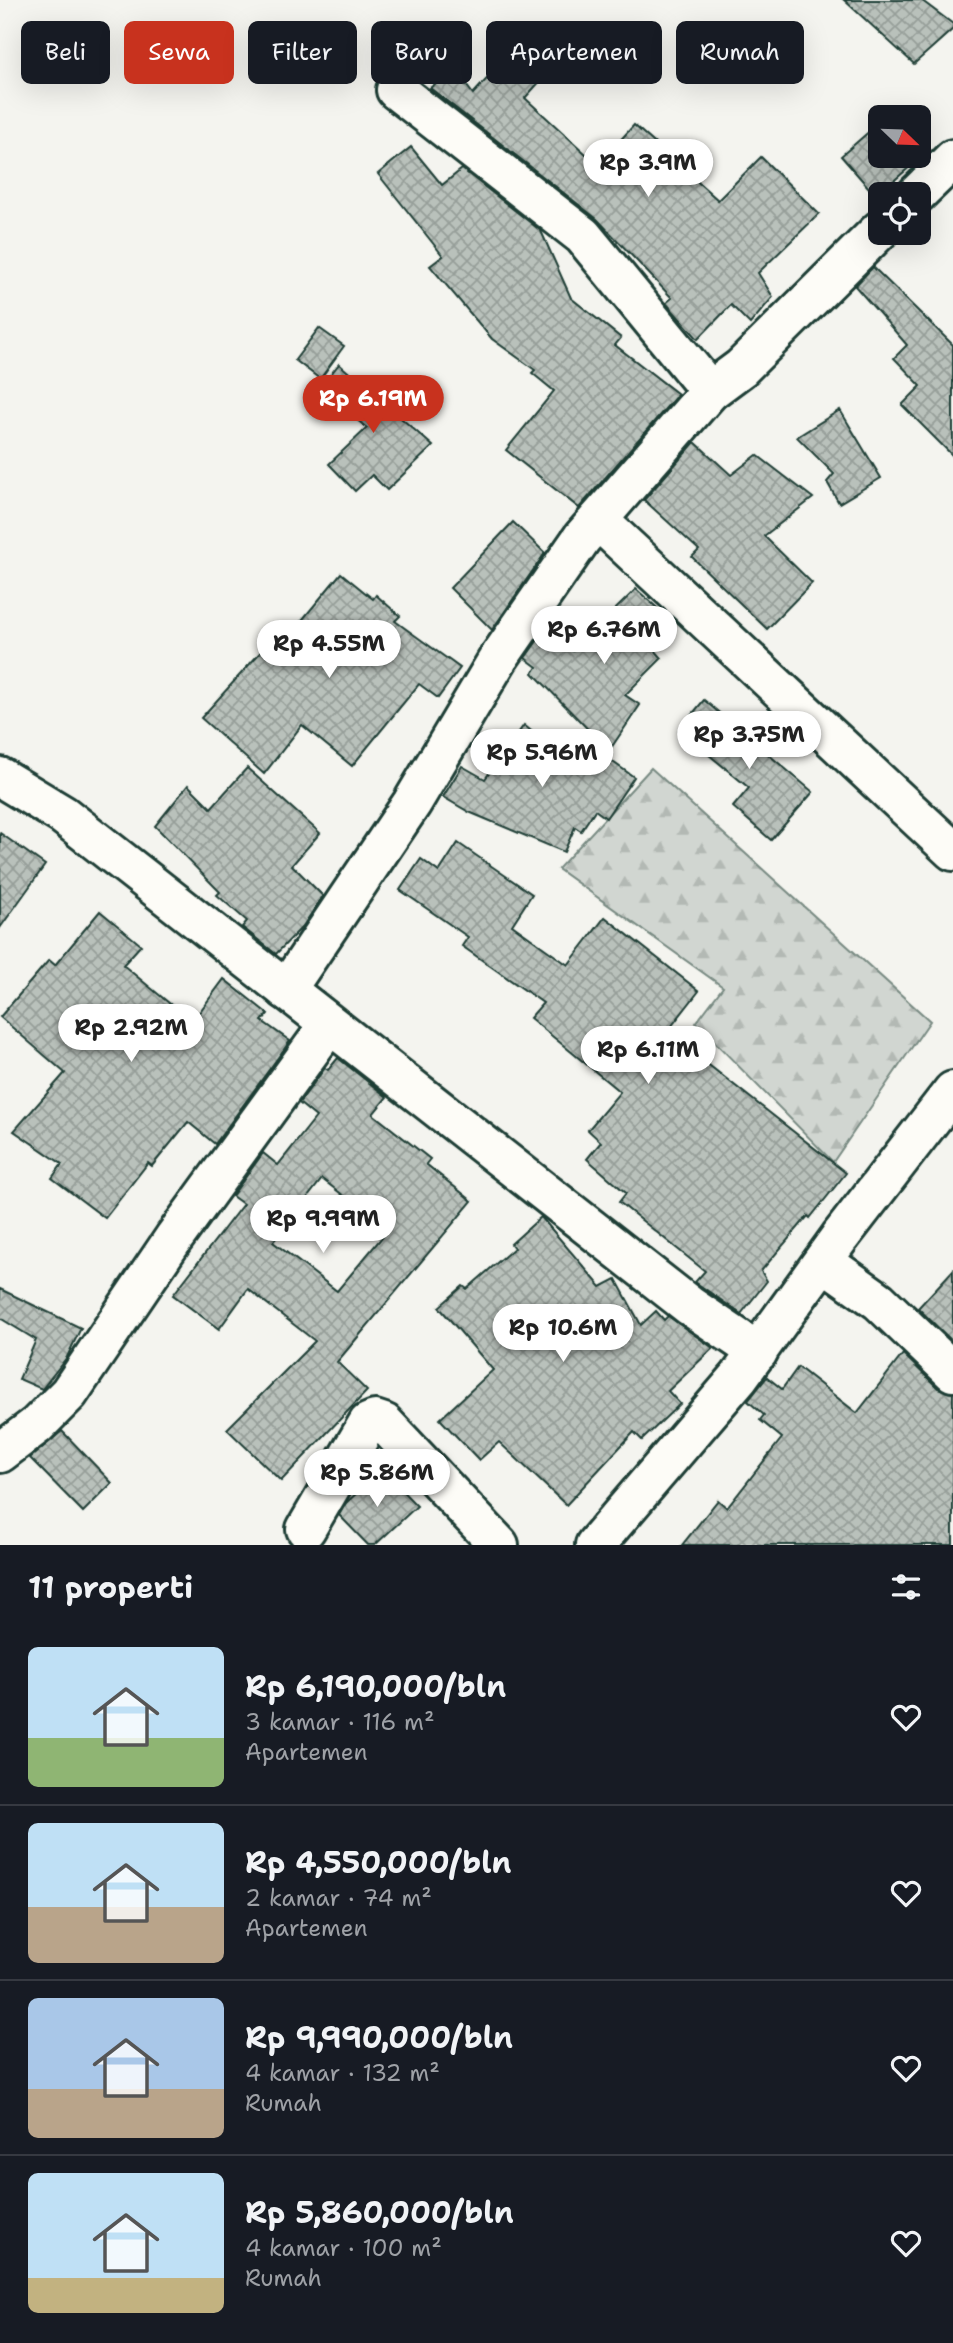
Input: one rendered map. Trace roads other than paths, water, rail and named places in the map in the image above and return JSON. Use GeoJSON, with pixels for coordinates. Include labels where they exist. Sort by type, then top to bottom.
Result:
{"type":"FeatureCollection","features":[{"type":"Feature","properties":{"kind":"street"},"geometry":{"type":"LineString","coordinates":[[396,90],[583,236],[710,391]]}},
{"type":"Feature","properties":{"kind":"street"},"geometry":{"type":"LineString","coordinates":[[929,182],[953,159]]}},
{"type":"Feature","properties":{"kind":"street"},"geometry":{"type":"LineString","coordinates":[[286,990],[412,803],[498,659],[598,520],[710,391],[741,368],[868,242]]}},
{"type":"Feature","properties":{"kind":"street"},"geometry":{"type":"LineString","coordinates":[[598,520],[953,851]]}},
{"type":"Feature","properties":{"kind":"street"},"geometry":{"type":"LineString","coordinates":[[0,777],[63,815],[690,1306],[758,1352]]}},
{"type":"Feature","properties":{"kind":"street"},"geometry":{"type":"LineString","coordinates":[[0,1453],[37,1425],[69,1393],[174,1238],[329,1025]]}},
{"type":"Feature","properties":{"kind":"street"},"geometry":{"type":"LineString","coordinates":[[595,1545],[758,1352],[897,1161],[953,1091]]}},
{"type":"Feature","properties":{"kind":"street"},"geometry":{"type":"LineString","coordinates":[[824,1262],[879,1301],[953,1372]]}},
{"type":"Feature","properties":{"kind":"street"},"geometry":{"type":"LineString","coordinates":[[308,1540],[369,1423],[375,1420],[384,1423],[499,1545]]}}]}
